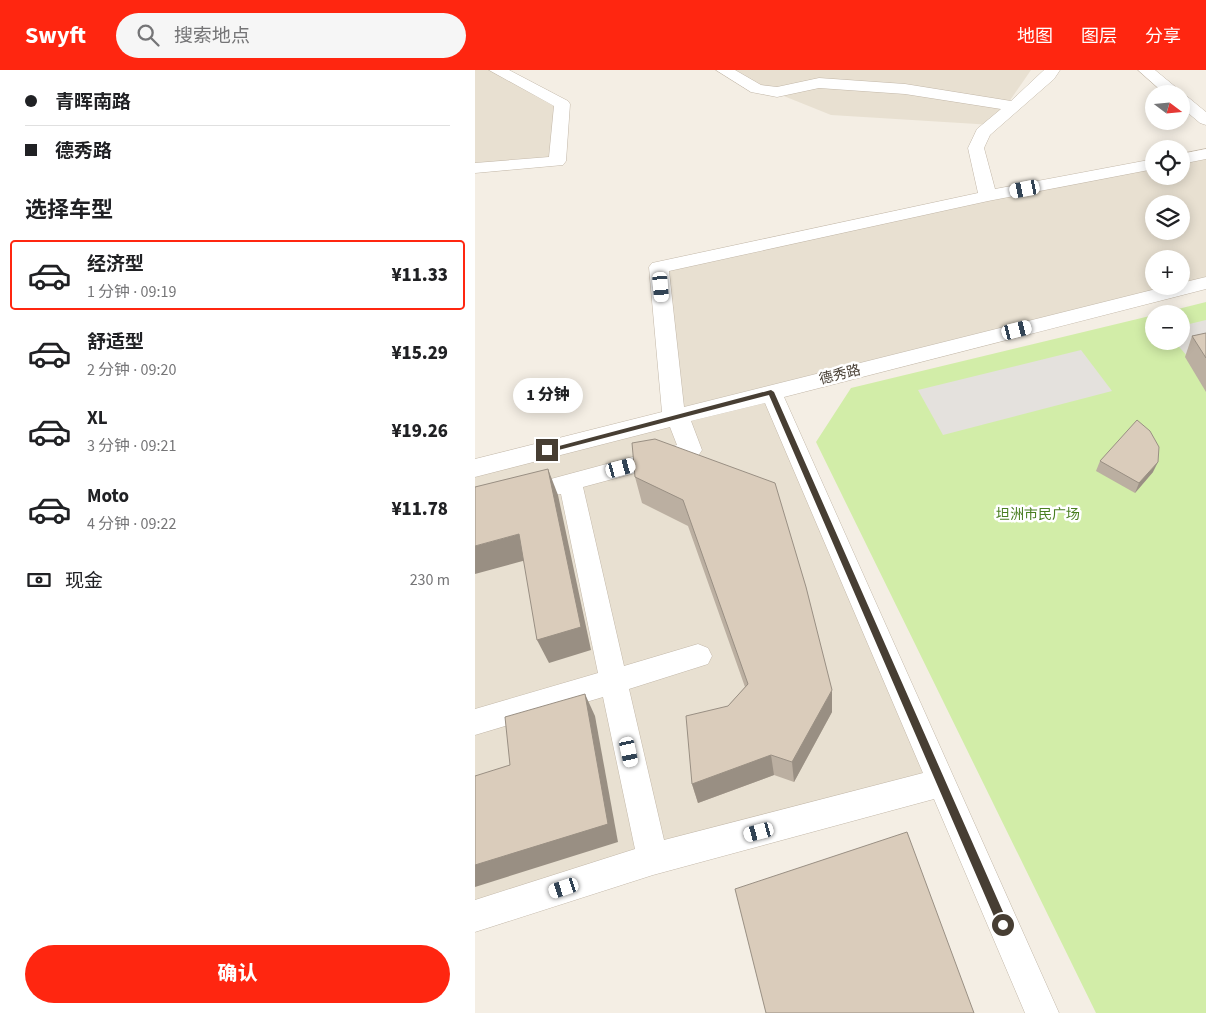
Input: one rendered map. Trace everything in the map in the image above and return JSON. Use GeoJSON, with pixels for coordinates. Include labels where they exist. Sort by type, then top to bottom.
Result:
{"type":"FeatureCollection","features":[{"type":"Feature","properties":{"kind":"street"},"geometry":{"type":"LineString","coordinates":[[475,168],[557,161],[562,104],[497,70]]}},
{"type":"Feature","properties":{"kind":"street"},"geometry":{"type":"LineString","coordinates":[[724,70],[757,89],[777,92],[819,84],[833,84],[905,89],[1015,106]]}},
{"type":"Feature","properties":{"kind":"street"},"geometry":{"type":"LineString","coordinates":[[988,196],[976,148],[983,133],[1049,76],[1052,70]]}},
{"type":"Feature","properties":{"kind":"street"},"geometry":{"type":"LineString","coordinates":[[1146,70],[1164,85]]}},
{"type":"Feature","properties":{"kind":"street"},"geometry":{"type":"LineString","coordinates":[[1190,107],[1206,120]]}},
{"type":"Feature","properties":{"kind":"street"},"geometry":{"type":"LineString","coordinates":[[1190,157],[1206,154]]}},
{"type":"Feature","properties":{"kind":"street"},"geometry":{"type":"LineString","coordinates":[[532,493],[690,450],[676,417],[659,267],[988,196],[1145,166]]}},
{"type":"Feature","properties":{"kind":"street","name":"德秀路"},"geometry":{"type":"LineString","coordinates":[[475,468],[1206,283]]}},
{"type":"Feature","properties":{"kind":"street"},"geometry":{"type":"LineString","coordinates":[[771,392],[1042,1013]]}},
{"type":"Feature","properties":{"kind":"street"},"geometry":{"type":"LineString","coordinates":[[570,482],[653,859]]}},
{"type":"Feature","properties":{"kind":"street"},"geometry":{"type":"LineString","coordinates":[[475,722],[698,656]]}},
{"type":"Feature","properties":{"kind":"street"},"geometry":{"type":"LineString","coordinates":[[475,916],[653,859],[941,783]]}},
{"type":"Feature","properties":{"kind":"shaded area"},"geometry":{"type":"Polygon","coordinates":[[[475,70],[497,70],[562,104],[557,161],[475,168],[475,70]]]}},
{"type":"Feature","properties":{"kind":"shaded area"},"geometry":{"type":"Polygon","coordinates":[[[730,70],[1031,70],[993,125],[831,115],[734,76],[730,70]]]}},
{"type":"Feature","properties":{"kind":"shaded area"},"geometry":{"type":"Polygon","coordinates":[[[1206,154],[1206,283],[1190,287],[1190,250],[1145,250],[1145,295],[1159,295],[772,394],[941,783],[475,928],[475,467],[674,417],[659,267],[1145,167],[1145,185],[1190,185],[1190,157],[1206,154]]]}},
{"type":"Feature","properties":{"kind":"shaded area"},"geometry":{"type":"Polygon","coordinates":[[[1206,320],[1206,352],[1188,357],[1182,350],[1190,350],[1190,324],[1206,320]]]}},
{"type":"Feature","properties":{"kind":"shaded area"},"geometry":{"type":"Polygon","coordinates":[[[1081,350],[1112,391],[943,435],[918,390],[1081,350]]]}},
{"type":"Feature","properties":{"kind":"green space","name":"坦洲市民广场"},"geometry":{"type":"Polygon","coordinates":[[[1206,302],[1206,1013],[1096,1013],[816,442],[851,388],[1145,317],[1145,350],[1190,350],[1190,306],[1206,302]]]}},
{"type":"Feature","properties":{"kind":"building"},"geometry":{"type":"Polygon","coordinates":[[[1206,333],[1206,358],[1192,336],[1206,333]]]}},
{"type":"Feature","properties":{"kind":"building"},"geometry":{"type":"Polygon","coordinates":[[[1137,420],[1150,431],[1159,447],[1158,462],[1139,483],[1100,461],[1137,420]]]}},
{"type":"Feature","properties":{"kind":"building"},"geometry":{"type":"Polygon","coordinates":[[[655,439],[775,483],[806,587],[832,690],[792,762],[771,755],[692,784],[686,716],[728,706],[748,684],[683,500],[635,477],[632,443],[655,439]]]}},
{"type":"Feature","properties":{"kind":"building"},"geometry":{"type":"Polygon","coordinates":[[[548,469],[581,627],[537,640],[519,534],[475,546],[475,487],[548,469]]]}},
{"type":"Feature","properties":{"kind":"building"},"geometry":{"type":"Polygon","coordinates":[[[585,694],[608,824],[475,865],[475,776],[510,765],[505,717],[585,694]]]}},
{"type":"Feature","properties":{"kind":"building"},"geometry":{"type":"Polygon","coordinates":[[[907,832],[974,1013],[766,1013],[735,889],[907,832]]]}},
{"type":"Feature","properties":{"kind":"route"},"geometry":{"type":"LineString","coordinates":[[547,450],[771,392],[1003,925]]}}]}
